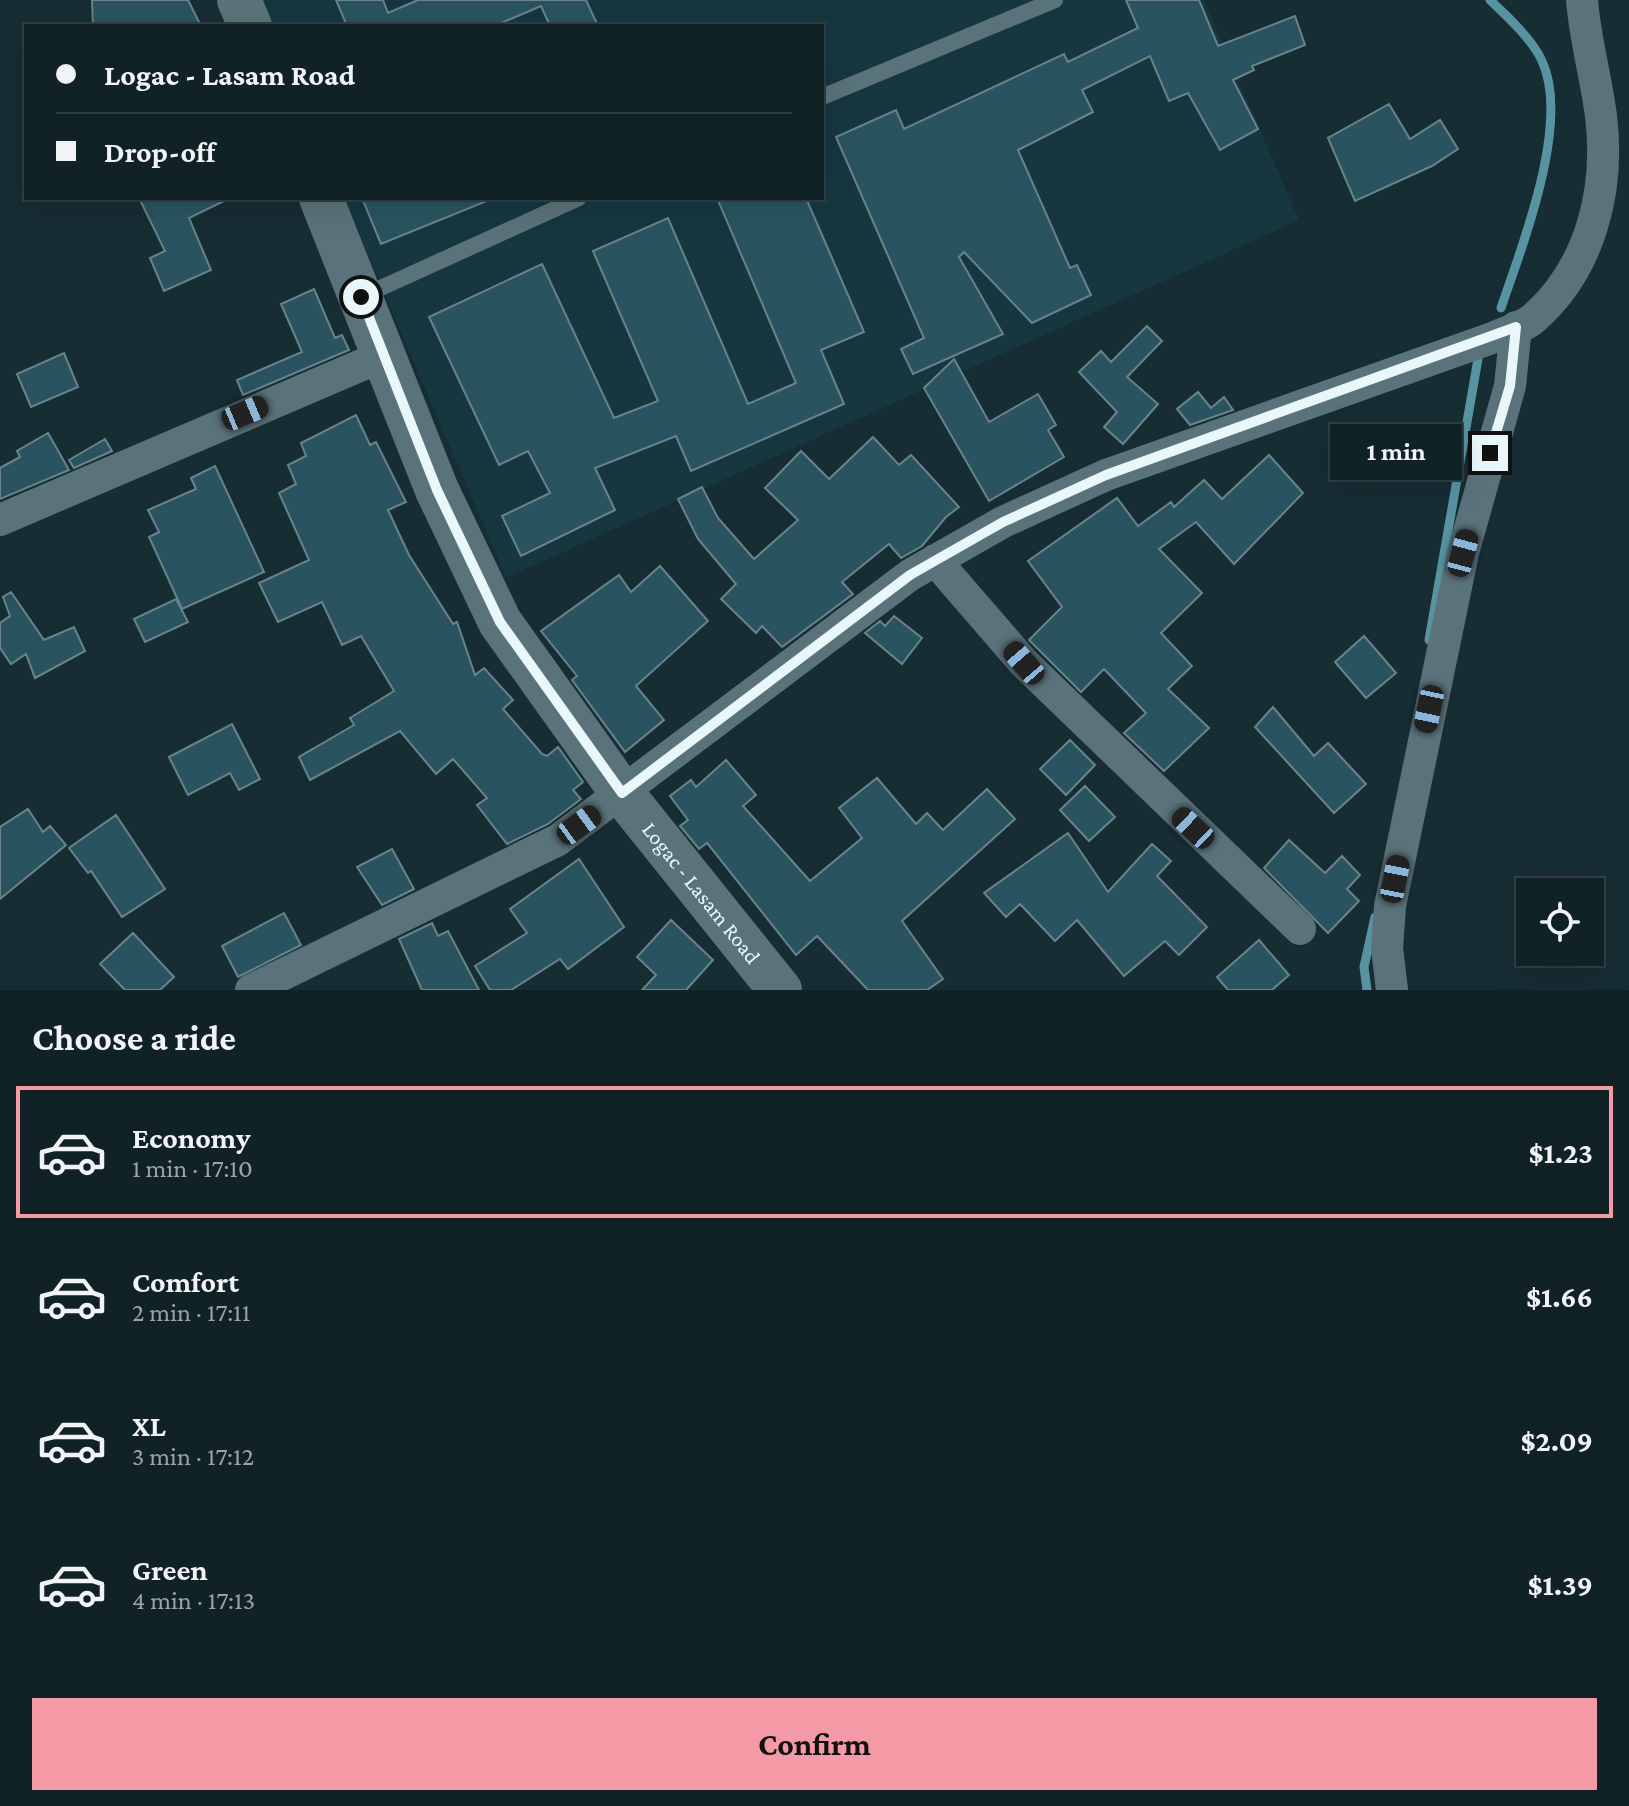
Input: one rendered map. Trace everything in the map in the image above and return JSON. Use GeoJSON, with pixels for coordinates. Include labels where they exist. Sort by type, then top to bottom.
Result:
{"type":"FeatureCollection","features":[{"type":"Feature","properties":{"kind":"main road"},"geometry":{"type":"LineString","coordinates":[[239,0],[249,24]]}},
{"type":"Feature","properties":{"kind":"main road","name":"Logac - Lasam Road"},"geometry":{"type":"LineString","coordinates":[[322,200],[437,490],[500,622],[622,793],[780,990]]}},
{"type":"Feature","properties":{"kind":"street"},"geometry":{"type":"LineString","coordinates":[[251,990],[558,840],[910,575],[1003,522],[1106,475],[1532,320],[1566,284],[1589,239],[1603,181],[1601,117],[1584,33],[1582,0]]}},
{"type":"Feature","properties":{"kind":"street"},"geometry":{"type":"LineString","coordinates":[[1392,990],[1387,948],[1390,906],[1463,553],[1510,386],[1516,327]]}},
{"type":"Feature","properties":{"kind":"street"},"geometry":{"type":"LineString","coordinates":[[0,520],[385,355]]}},
{"type":"Feature","properties":{"kind":"street"},"geometry":{"type":"LineString","coordinates":[[935,560],[1046,685],[1300,929]]}},
{"type":"Feature","properties":{"kind":"lane"},"geometry":{"type":"LineString","coordinates":[[824,96],[1055,0]]}},
{"type":"Feature","properties":{"kind":"lane"},"geometry":{"type":"LineString","coordinates":[[361,297],[575,200]]}},
{"type":"Feature","properties":{"kind":"shaded area"},"geometry":{"type":"Polygon","coordinates":[[[260,0],[1204,0],[1299,220],[506,578],[345,200],[824,200],[824,24],[270,24],[260,0]]]}},
{"type":"Feature","properties":{"kind":"building"},"geometry":{"type":"Polygon","coordinates":[[[92,0],[188,0],[200,24],[93,24],[92,0]]]}},
{"type":"Feature","properties":{"kind":"building"},"geometry":{"type":"Polygon","coordinates":[[[336,0],[383,0],[388,13],[418,0],[586,0],[597,24],[549,24],[541,6],[499,24],[346,24],[336,0]]]}},
{"type":"Feature","properties":{"kind":"building"},"geometry":{"type":"Polygon","coordinates":[[[1126,0],[1199,0],[1218,46],[1295,16],[1305,45],[1252,66],[1254,70],[1233,80],[1258,129],[1220,150],[1188,93],[1169,101],[1150,56],[1082,90],[1093,112],[1018,150],[1070,268],[1077,265],[1091,295],[1032,323],[964,252],[959,257],[1003,334],[913,374],[901,349],[924,338],[836,137],[896,110],[904,129],[1064,54],[1068,62],[1138,28],[1126,0]]]}},
{"type":"Feature","properties":{"kind":"building"},"geometry":{"type":"Polygon","coordinates":[[[1389,104],[1410,139],[1440,120],[1458,149],[1432,166],[1355,201],[1328,138],[1389,104]]]}},
{"type":"Feature","properties":{"kind":"building"},"geometry":{"type":"Polygon","coordinates":[[[140,200],[226,200],[189,218],[211,270],[164,291],[150,258],[165,251],[140,200]]]}},
{"type":"Feature","properties":{"kind":"building"},"geometry":{"type":"Polygon","coordinates":[[[363,200],[489,200],[381,244],[363,200]]]}},
{"type":"Feature","properties":{"kind":"building"},"geometry":{"type":"Polygon","coordinates":[[[718,200],[807,200],[864,332],[821,350],[844,404],[691,471],[676,436],[595,468],[615,510],[521,556],[502,516],[550,493],[528,451],[499,465],[429,317],[542,264],[614,418],[658,401],[593,251],[668,218],[748,404],[796,383],[718,200]]]}},
{"type":"Feature","properties":{"kind":"building"},"geometry":{"type":"Polygon","coordinates":[[[314,289],[335,338],[342,335],[349,350],[243,395],[237,380],[302,352],[281,304],[314,289]]]}},
{"type":"Feature","properties":{"kind":"building"},"geometry":{"type":"Polygon","coordinates":[[[1147,326],[1162,341],[1127,377],[1158,404],[1123,444],[1104,427],[1117,412],[1079,372],[1101,351],[1111,362],[1147,326]]]}},
{"type":"Feature","properties":{"kind":"building"},"geometry":{"type":"Polygon","coordinates":[[[64,353],[78,387],[31,407],[17,374],[64,353]]]}},
{"type":"Feature","properties":{"kind":"building"},"geometry":{"type":"Polygon","coordinates":[[[954,359],[989,422],[1038,394],[1056,425],[1048,430],[1064,457],[989,501],[924,388],[954,359]]]}},
{"type":"Feature","properties":{"kind":"building"},"geometry":{"type":"Polygon","coordinates":[[[1198,392],[1211,408],[1224,397],[1233,410],[1190,425],[1177,409],[1198,392]]]}},
{"type":"Feature","properties":{"kind":"building"},"geometry":{"type":"Polygon","coordinates":[[[356,415],[370,445],[376,442],[406,502],[388,510],[409,555],[453,624],[457,622],[475,675],[484,668],[513,700],[503,709],[542,754],[547,756],[558,747],[583,782],[573,790],[581,799],[548,824],[507,844],[477,805],[487,798],[453,759],[436,774],[400,731],[310,780],[299,757],[354,725],[350,718],[394,691],[361,636],[342,645],[322,602],[278,622],[259,583],[309,560],[279,493],[296,484],[288,465],[306,456],[301,443],[356,415]]]}},
{"type":"Feature","properties":{"kind":"building"},"geometry":{"type":"Polygon","coordinates":[[[48,433],[69,470],[0,499],[0,468],[20,457],[17,451],[48,433]]]}},
{"type":"Feature","properties":{"kind":"building"},"geometry":{"type":"Polygon","coordinates":[[[873,437],[899,465],[911,455],[959,507],[946,517],[922,546],[901,558],[889,544],[842,582],[853,594],[782,647],[762,626],[756,633],[721,599],[736,584],[698,539],[678,499],[702,487],[718,518],[754,559],[798,520],[765,488],[801,451],[829,479],[873,437]]]}},
{"type":"Feature","properties":{"kind":"building"},"geometry":{"type":"Polygon","coordinates":[[[105,439],[112,451],[74,468],[69,460],[105,439]]]}},
{"type":"Feature","properties":{"kind":"building"},"geometry":{"type":"Polygon","coordinates":[[[1269,455],[1303,493],[1234,564],[1196,522],[1159,549],[1202,593],[1161,633],[1192,666],[1168,689],[1209,728],[1164,771],[1124,733],[1146,713],[1104,669],[1081,692],[1029,640],[1062,607],[1028,561],[1117,498],[1138,526],[1171,502],[1174,507],[1204,480],[1222,499],[1269,455]]]}},
{"type":"Feature","properties":{"kind":"building"},"geometry":{"type":"Polygon","coordinates":[[[215,466],[264,572],[182,609],[149,537],[159,532],[148,510],[196,489],[191,478],[215,466]]]}},
{"type":"Feature","properties":{"kind":"building"},"geometry":{"type":"Polygon","coordinates":[[[660,566],[708,621],[636,686],[664,720],[625,752],[572,680],[577,676],[541,631],[619,575],[631,592],[660,566]]]}},
{"type":"Feature","properties":{"kind":"building"},"geometry":{"type":"Polygon","coordinates":[[[11,592],[44,640],[74,627],[85,651],[35,678],[26,654],[11,664],[0,648],[0,623],[10,616],[3,597],[11,592]]]}},
{"type":"Feature","properties":{"kind":"building"},"geometry":{"type":"Polygon","coordinates":[[[176,599],[188,622],[145,642],[134,619],[176,599]]]}},
{"type":"Feature","properties":{"kind":"building"},"geometry":{"type":"Polygon","coordinates":[[[894,616],[922,638],[902,664],[865,633],[880,621],[885,626],[894,616]]]}},
{"type":"Feature","properties":{"kind":"building"},"geometry":{"type":"Polygon","coordinates":[[[1364,636],[1396,673],[1366,698],[1335,662],[1364,636]]]}},
{"type":"Feature","properties":{"kind":"building"},"geometry":{"type":"Polygon","coordinates":[[[1273,707],[1314,756],[1328,743],[1366,784],[1334,813],[1255,727],[1273,707]]]}},
{"type":"Feature","properties":{"kind":"building"},"geometry":{"type":"Polygon","coordinates":[[[232,724],[260,779],[239,790],[230,773],[188,795],[169,757],[232,724]]]}},
{"type":"Feature","properties":{"kind":"building"},"geometry":{"type":"Polygon","coordinates":[[[1070,740],[1095,765],[1066,795],[1040,769],[1070,740]]]}},
{"type":"Feature","properties":{"kind":"building"},"geometry":{"type":"Polygon","coordinates":[[[726,760],[756,795],[743,806],[810,881],[862,838],[839,808],[877,778],[916,824],[927,813],[943,830],[987,789],[1015,819],[902,921],[943,979],[927,990],[868,990],[817,936],[796,955],[707,843],[699,849],[680,826],[688,820],[670,796],[691,780],[696,787],[726,760]]]}},
{"type":"Feature","properties":{"kind":"building"},"geometry":{"type":"Polygon","coordinates":[[[1085,786],[1115,817],[1089,841],[1060,810],[1085,786]]]}},
{"type":"Feature","properties":{"kind":"building"},"geometry":{"type":"Polygon","coordinates":[[[28,809],[43,832],[50,826],[66,845],[0,899],[0,827],[28,809]]]}},
{"type":"Feature","properties":{"kind":"building"},"geometry":{"type":"Polygon","coordinates":[[[116,815],[165,889],[122,917],[91,871],[88,873],[69,848],[116,815]]]}},
{"type":"Feature","properties":{"kind":"building"},"geometry":{"type":"Polygon","coordinates":[[[1068,833],[1108,892],[1152,844],[1171,861],[1157,876],[1207,927],[1179,955],[1165,941],[1124,976],[1077,920],[1055,941],[1020,904],[1006,917],[984,893],[1068,833]]]}},
{"type":"Feature","properties":{"kind":"building"},"geometry":{"type":"Polygon","coordinates":[[[1289,840],[1325,873],[1342,856],[1360,875],[1347,889],[1359,901],[1328,933],[1264,868],[1289,840]]]}},
{"type":"Feature","properties":{"kind":"building"},"geometry":{"type":"Polygon","coordinates":[[[392,849],[414,889],[382,905],[357,867],[392,849]]]}},
{"type":"Feature","properties":{"kind":"building"},"geometry":{"type":"Polygon","coordinates":[[[579,859],[624,927],[568,969],[560,959],[511,990],[490,990],[475,966],[527,933],[510,909],[579,859]]]}},
{"type":"Feature","properties":{"kind":"building"},"geometry":{"type":"Polygon","coordinates":[[[284,913],[301,945],[238,977],[222,946],[284,913]]]}},
{"type":"Feature","properties":{"kind":"building"},"geometry":{"type":"Polygon","coordinates":[[[671,920],[713,960],[686,990],[642,990],[656,975],[637,957],[671,920]]]}},
{"type":"Feature","properties":{"kind":"building"},"geometry":{"type":"Polygon","coordinates":[[[432,923],[438,936],[448,931],[479,990],[422,990],[399,939],[432,923]]]}},
{"type":"Feature","properties":{"kind":"building"},"geometry":{"type":"Polygon","coordinates":[[[133,933],[174,977],[160,990],[125,990],[100,964],[133,933]]]}},
{"type":"Feature","properties":{"kind":"building"},"geometry":{"type":"Polygon","coordinates":[[[1259,940],[1289,975],[1272,990],[1228,990],[1217,977],[1259,940]]]}},
{"type":"Feature","properties":{"kind":"waterway"},"geometry":{"type":"LineString","coordinates":[[1490,0],[1526,36],[1538,53],[1549,87],[1551,117],[1547,150],[1531,219],[1501,308]]}},
{"type":"Feature","properties":{"kind":"waterway"},"geometry":{"type":"LineString","coordinates":[[1429,640],[1478,359]]}},
{"type":"Feature","properties":{"kind":"waterway"},"geometry":{"type":"LineString","coordinates":[[1367,990],[1364,967],[1375,917]]}},
{"type":"Feature","properties":{"kind":"route"},"geometry":{"type":"LineString","coordinates":[[361,297],[437,490],[500,622],[622,793],[910,575],[1003,522],[1106,475],[1465,348],[1516,327],[1510,386],[1490,453]]}}]}
